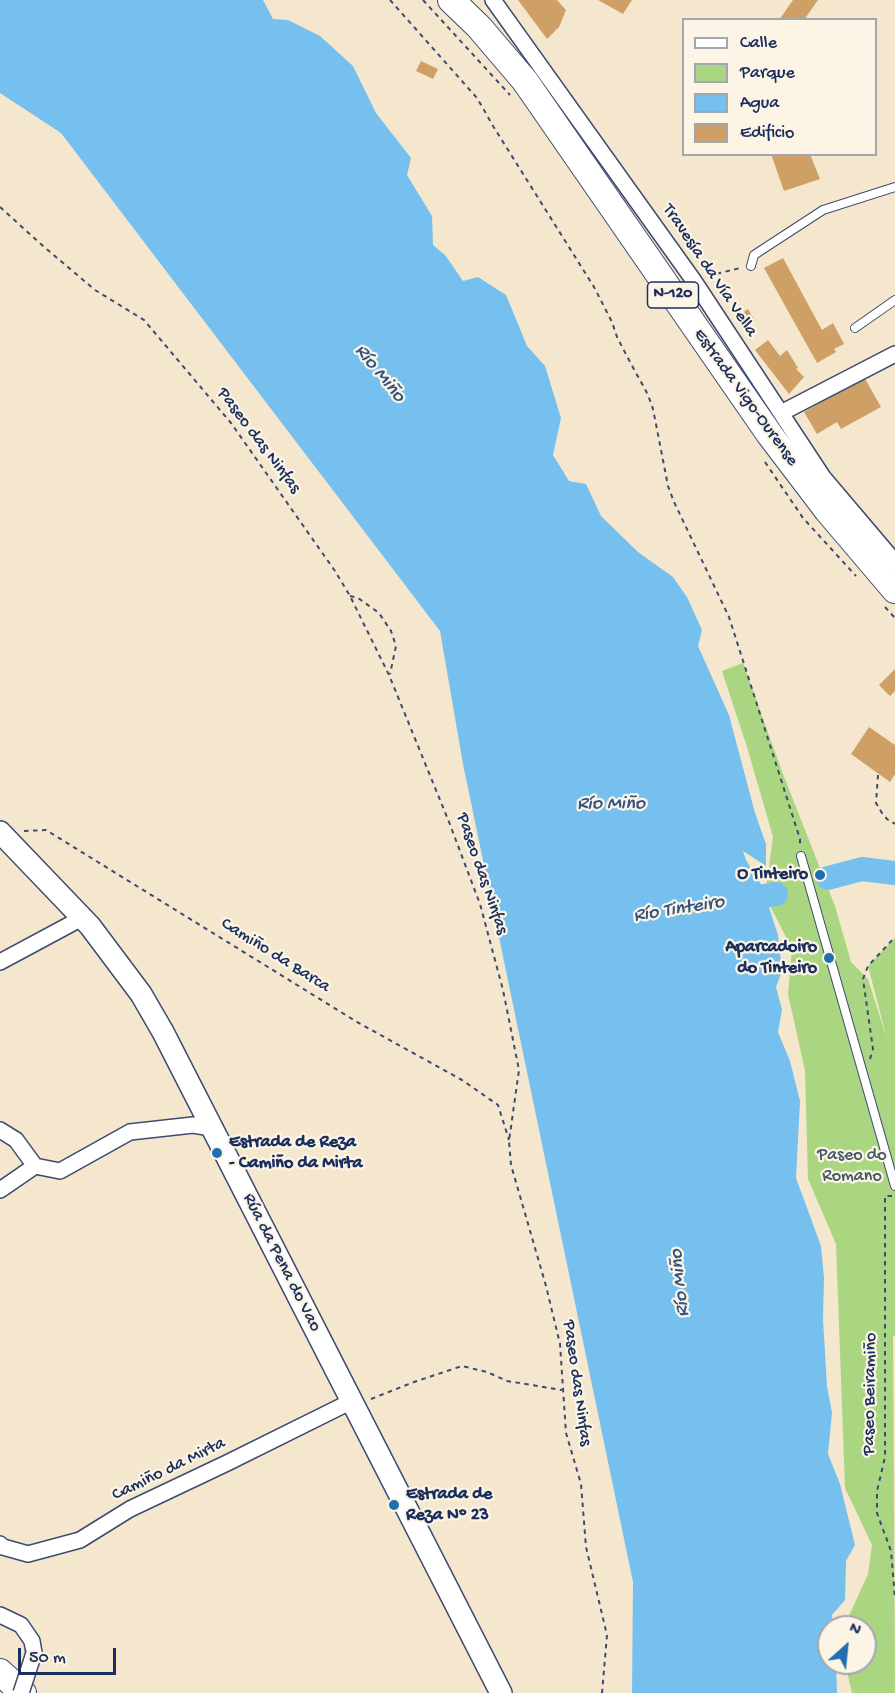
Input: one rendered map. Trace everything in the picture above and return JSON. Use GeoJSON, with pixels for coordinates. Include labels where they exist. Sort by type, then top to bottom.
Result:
{"type":"FeatureCollection","features":[{"type":"Feature","properties":{"kind":"highway","name":"Estrada Vigo-Ourense"},"geometry":{"type":"LineString","coordinates":[[451,0],[479,27],[525,81],[770,435],[827,510],[895,590]]}},
{"type":"Feature","properties":{"kind":"highway"},"geometry":{"type":"LineString","coordinates":[[0,1672],[22,1693]]}},
{"type":"Feature","properties":{"kind":"main road","name":"Rúa da Pena do Vao"},"geometry":{"type":"LineString","coordinates":[[0,832],[90,926],[141,994],[163,1032],[501,1693]]}},
{"type":"Feature","properties":{"kind":"street","name":"Travesía da Vía Vella"},"geometry":{"type":"LineString","coordinates":[[493,0],[694,280],[823,477],[895,562]]}},
{"type":"Feature","properties":{"kind":"street"},"geometry":{"type":"LineString","coordinates":[[781,413],[895,354]]}},
{"type":"Feature","properties":{"kind":"street"},"geometry":{"type":"LineString","coordinates":[[0,962],[82,918]]}},
{"type":"Feature","properties":{"kind":"street"},"geometry":{"type":"LineString","coordinates":[[0,1130],[16,1140],[35,1166],[60,1171],[130,1132],[193,1125],[212,1128]]}},
{"type":"Feature","properties":{"kind":"street"},"geometry":{"type":"LineString","coordinates":[[0,1190],[35,1166]]}},
{"type":"Feature","properties":{"kind":"street","name":"Camiño da Mirta"},"geometry":{"type":"LineString","coordinates":[[0,1544],[3,1547],[28,1554],[80,1540],[130,1509],[353,1404]]}},
{"type":"Feature","properties":{"kind":"street"},"geometry":{"type":"LineString","coordinates":[[0,1615],[21,1625],[32,1641],[34,1653],[22,1693]]}},
{"type":"Feature","properties":{"kind":"lane"},"geometry":{"type":"LineString","coordinates":[[751,266],[754,255],[823,210],[895,187]]}},
{"type":"Feature","properties":{"kind":"lane"},"geometry":{"type":"LineString","coordinates":[[855,328],[895,300]]}},
{"type":"Feature","properties":{"kind":"lane"},"geometry":{"type":"LineString","coordinates":[[801,856],[895,1186]]}},
{"type":"Feature","properties":{"kind":"path"},"geometry":{"type":"LineString","coordinates":[[390,0],[477,98],[594,287],[652,405],[664,470],[674,502],[729,617],[800,839],[801,856]]}},
{"type":"Feature","properties":{"kind":"path","name":"Paseo das Ninfas"},"geometry":{"type":"LineString","coordinates":[[0,207],[95,290],[144,320],[231,423],[335,571],[350,596],[389,675],[449,822],[480,904],[503,990],[519,1070],[509,1141],[511,1166],[546,1286],[560,1344],[566,1434],[581,1484],[586,1547],[607,1635],[602,1693]]}},
{"type":"Feature","properties":{"kind":"path"},"geometry":{"type":"LineString","coordinates":[[694,280],[751,266]]}},
{"type":"Feature","properties":{"kind":"path"},"geometry":{"type":"LineString","coordinates":[[350,596],[358,598],[379,613],[391,631],[396,646],[389,675]]}},
{"type":"Feature","properties":{"kind":"path"},"geometry":{"type":"LineString","coordinates":[[878,775],[876,803],[887,819],[895,824]]}},
{"type":"Feature","properties":{"kind":"path","name":"Camiño da Barca"},"geometry":{"type":"LineString","coordinates":[[25,831],[46,830],[357,1022],[462,1080],[498,1105],[509,1141]]}},
{"type":"Feature","properties":{"kind":"path"},"geometry":{"type":"LineString","coordinates":[[865,1080],[873,1049],[863,979],[868,966],[895,937]]}},
{"type":"Feature","properties":{"kind":"path","name":"Paseo Beiramiño"},"geometry":{"type":"LineString","coordinates":[[895,1196],[885,1196],[885,1457],[877,1491],[877,1513],[891,1551],[895,1598]]}},
{"type":"Feature","properties":{"kind":"path"},"geometry":{"type":"LineString","coordinates":[[353,1404],[462,1366],[487,1372],[507,1381],[562,1390]]}},
{"type":"Feature","properties":{"kind":"green space","name":"Paseo do Romano"},"geometry":{"type":"Polygon","coordinates":[[[743,663],[783,774],[835,906],[851,962],[868,979],[887,1039],[868,966],[895,938],[895,1336],[893,1336],[895,1693],[852,1693],[848,1675],[877,1675],[877,1615],[849,1615],[868,1574],[872,1545],[845,1488],[836,1244],[808,1179],[805,1071],[788,994],[792,949],[765,896],[773,837],[722,671],[743,663]]]}},
{"type":"Feature","properties":{"kind":"water","name":"Río Miño"},"geometry":{"type":"Polygon","coordinates":[[[0,0],[263,0],[273,19],[288,20],[320,36],[353,66],[376,113],[411,158],[407,175],[432,216],[433,245],[445,255],[463,281],[478,277],[506,295],[527,346],[545,366],[561,418],[553,455],[569,481],[586,484],[601,516],[638,552],[673,577],[687,597],[702,630],[698,646],[729,715],[755,813],[766,844],[766,866],[743,851],[762,886],[778,935],[782,971],[776,987],[782,1010],[778,1032],[790,1061],[800,1101],[796,1178],[821,1246],[827,1386],[832,1413],[828,1454],[840,1484],[855,1545],[846,1561],[845,1600],[832,1615],[817,1615],[817,1675],[836,1675],[837,1693],[632,1693],[633,1582],[463,764],[440,631],[61,133],[0,93],[0,0]]]}},
{"type":"Feature","properties":{"kind":"building"},"geometry":{"type":"Polygon","coordinates":[[[518,0],[557,0],[566,10],[559,27],[547,39],[518,0]]]}},
{"type":"Feature","properties":{"kind":"building"},"geometry":{"type":"Polygon","coordinates":[[[598,0],[632,0],[623,14],[598,0]]]}},
{"type":"Feature","properties":{"kind":"building"},"geometry":{"type":"Polygon","coordinates":[[[793,0],[818,0],[805,18],[780,18],[793,0]]]}},
{"type":"Feature","properties":{"kind":"building"},"geometry":{"type":"Polygon","coordinates":[[[421,61],[438,69],[433,79],[416,71],[421,61]]]}},
{"type":"Feature","properties":{"kind":"building"},"geometry":{"type":"Polygon","coordinates":[[[772,156],[811,156],[820,179],[784,191],[772,156]]]}},
{"type":"Feature","properties":{"kind":"building"},"geometry":{"type":"Polygon","coordinates":[[[783,258],[822,330],[833,323],[844,344],[834,349],[836,352],[817,363],[764,268],[783,258]]]}},
{"type":"Feature","properties":{"kind":"building"},"geometry":{"type":"Polygon","coordinates":[[[748,309],[755,321],[745,329],[736,317],[748,309]]]}},
{"type":"Feature","properties":{"kind":"building"},"geometry":{"type":"Polygon","coordinates":[[[768,340],[780,356],[787,350],[798,368],[796,369],[804,377],[789,394],[755,350],[768,340]]]}},
{"type":"Feature","properties":{"kind":"building"},"geometry":{"type":"Polygon","coordinates":[[[864,377],[881,407],[841,429],[837,422],[817,434],[804,412],[864,377]]]}},
{"type":"Feature","properties":{"kind":"building"},"geometry":{"type":"Polygon","coordinates":[[[895,669],[895,691],[890,696],[879,685],[895,669]]]}},
{"type":"Feature","properties":{"kind":"building"},"geometry":{"type":"Polygon","coordinates":[[[869,727],[895,745],[895,774],[890,782],[851,754],[869,727]]]}},
{"type":"Feature","properties":{"kind":"waterway","name":"Río Tinteiro"},"geometry":{"type":"LineString","coordinates":[[828,878],[862,869],[895,873]]}},
{"type":"Feature","properties":{"kind":"waterway","name":"Río Tinteiro"},"geometry":{"type":"LineString","coordinates":[[734,901],[776,894]]}},
{"type":"Feature","properties":{"kind":"place","name":"O Tinteiro"},"geometry":{"type":"Point","coordinates":[820,875]}},
{"type":"Feature","properties":{"kind":"place","name":"Aparcadoiro do Tinteiro"},"geometry":{"type":"Point","coordinates":[829,958]}},
{"type":"Feature","properties":{"kind":"place","name":"Estrada de Reza - Camiño da Mirta"},"geometry":{"type":"Point","coordinates":[217,1153]}},
{"type":"Feature","properties":{"kind":"place","name":"Estrada de Reza Nº 23"},"geometry":{"type":"Point","coordinates":[394,1505]}}]}
